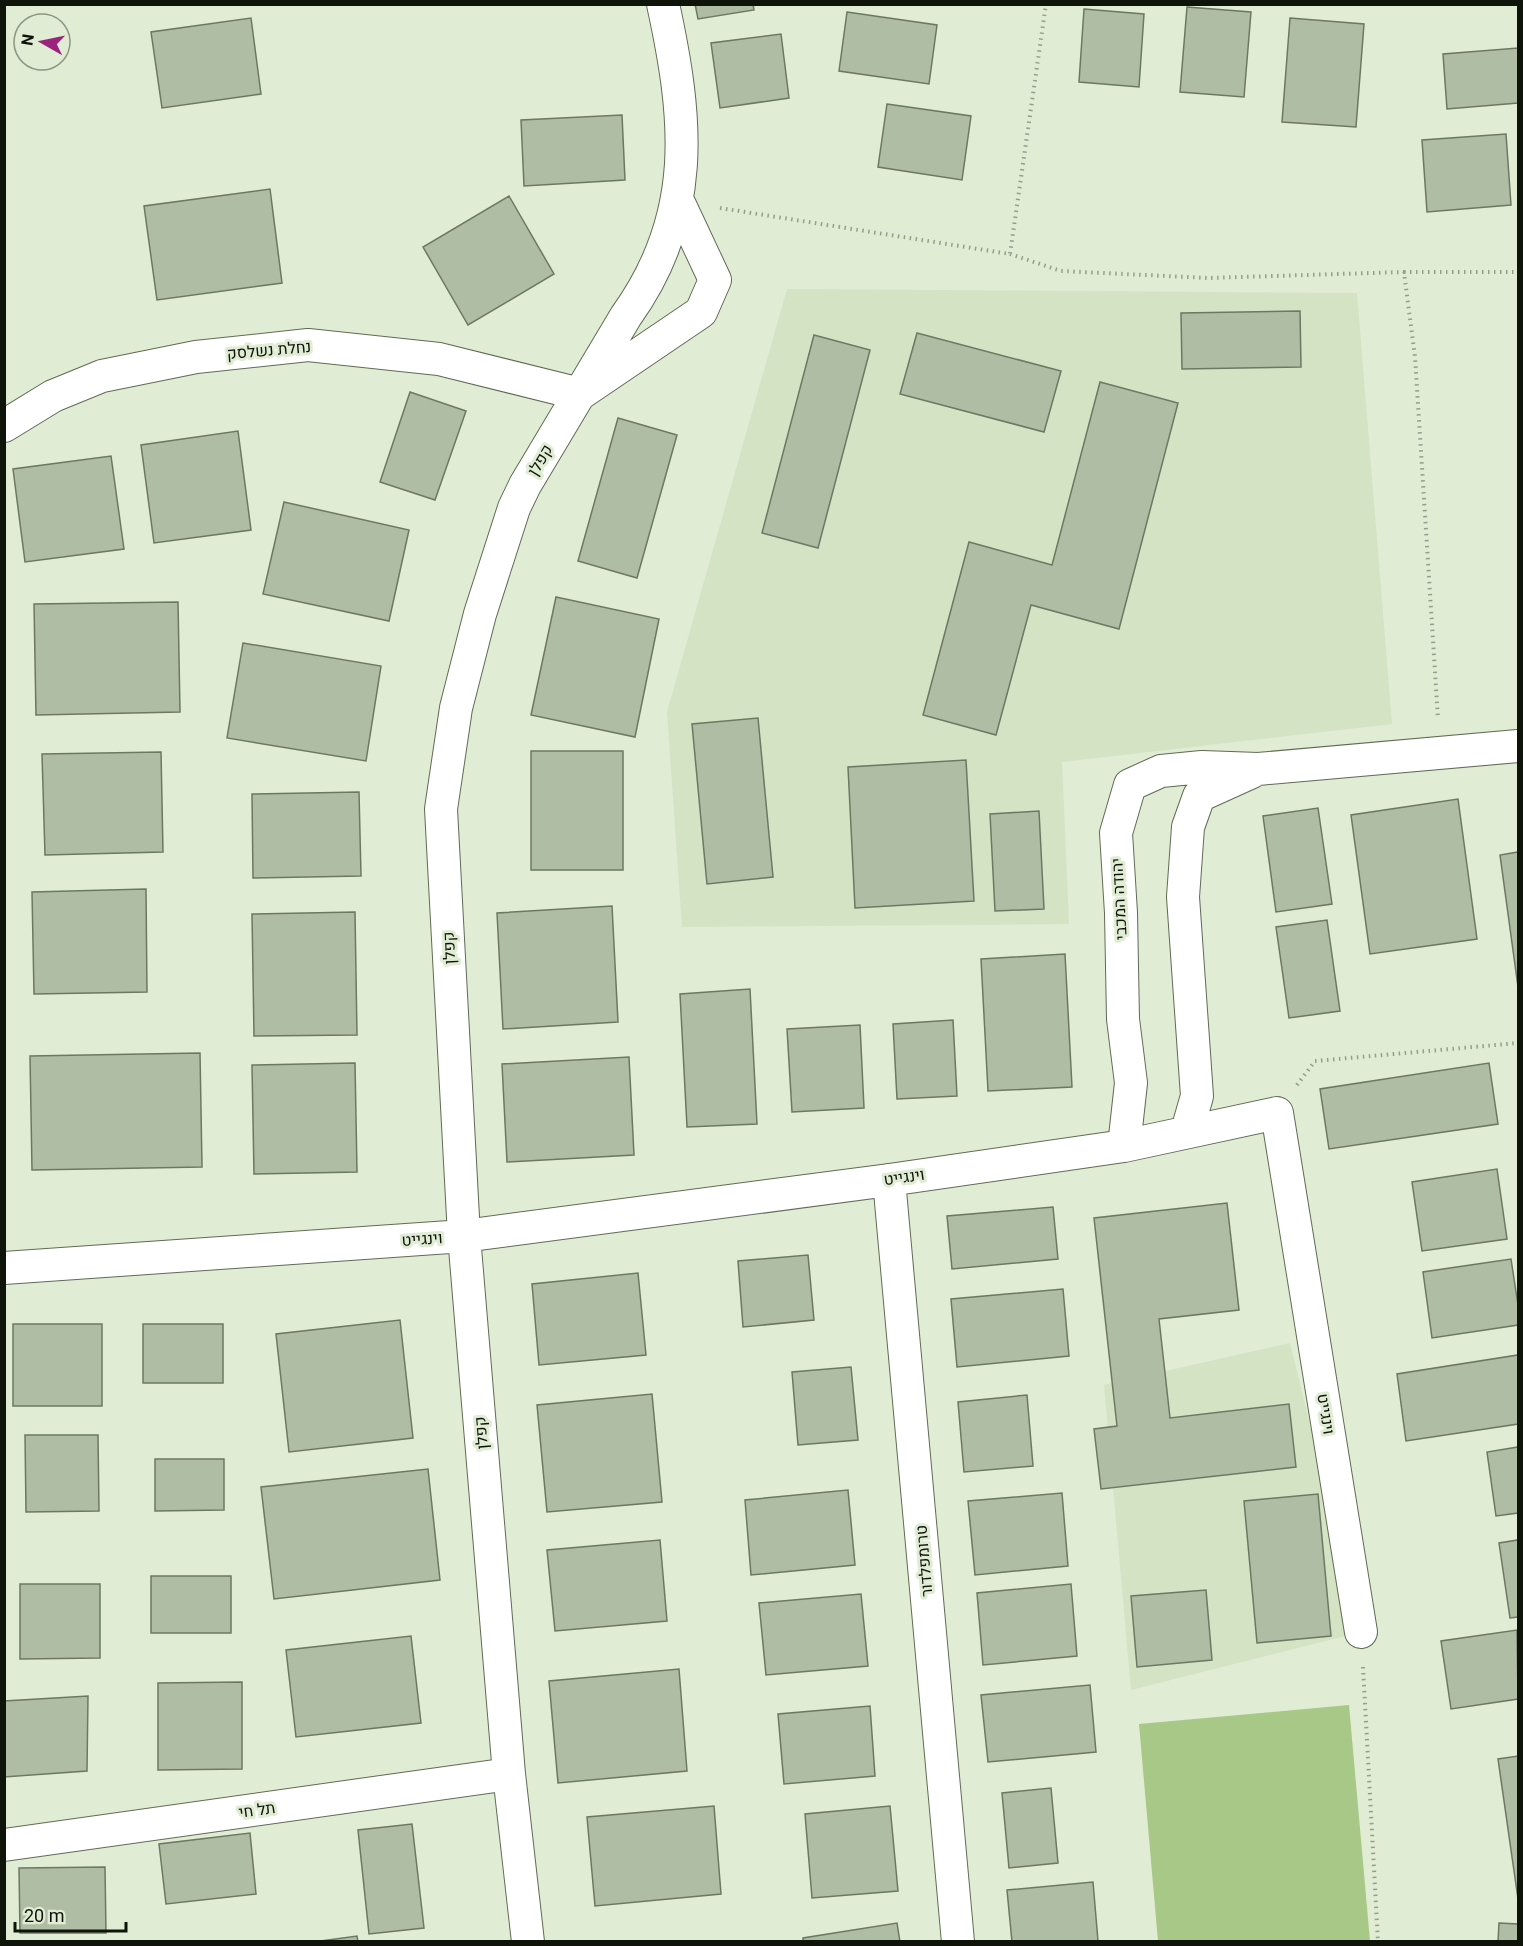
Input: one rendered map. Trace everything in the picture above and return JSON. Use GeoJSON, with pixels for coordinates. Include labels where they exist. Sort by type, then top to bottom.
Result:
{"type":"FeatureCollection","features":[{"type":"Feature","properties":{"kind":"street","name":"קפלן"},"geometry":{"type":"LineString","coordinates":[[528,1941],[509,1774],[464,1236],[441,809],[456,708],[480,614],[514,508],[525,485],[626,316],[641,295],[663,248],[678,201],[681,179],[681,122],[674,55],[663,4]]}},
{"type":"Feature","properties":{"kind":"street"},"geometry":{"type":"LineString","coordinates":[[580,394],[701,312],[715,280],[678,201]]}},
{"type":"Feature","properties":{"kind":"street","name":"נחלת נשלסק"},"geometry":{"type":"LineString","coordinates":[[4,426],[53,396],[102,376],[196,357],[308,345],[439,359],[580,394]]}},
{"type":"Feature","properties":{"kind":"street","name":"יהודה המכבי"},"geometry":{"type":"LineString","coordinates":[[1124,1146],[1131,1083],[1123,1019],[1121,913],[1116,832],[1131,786],[1161,771],[1202,767],[1258,769],[1518,746]]}},
{"type":"Feature","properties":{"kind":"street","name":"יהודה המכבי"},"geometry":{"type":"LineString","coordinates":[[1187,1131],[1197,1096],[1183,897],[1188,827],[1199,796],[1258,769]]}},
{"type":"Feature","properties":{"kind":"street","name":"וינגייט"},"geometry":{"type":"LineString","coordinates":[[4,1268],[464,1236],[889,1180],[1124,1146],[1277,1113],[1361,1632]]}},
{"type":"Feature","properties":{"kind":"street","name":"טרומפלדור"},"geometry":{"type":"LineString","coordinates":[[889,1180],[958,1941]]}},
{"type":"Feature","properties":{"kind":"street","name":"תל חי"},"geometry":{"type":"LineString","coordinates":[[4,1845],[509,1774]]}},
{"type":"Feature","properties":{"kind":"path"},"geometry":{"type":"LineString","coordinates":[[1010,254],[1046,4]]}},
{"type":"Feature","properties":{"kind":"path"},"geometry":{"type":"LineString","coordinates":[[678,201],[1010,254],[1061,271],[1208,279],[1404,272],[1518,272]]}},
{"type":"Feature","properties":{"kind":"path"},"geometry":{"type":"LineString","coordinates":[[1404,272],[1415,357],[1440,753]]}},
{"type":"Feature","properties":{"kind":"path"},"geometry":{"type":"LineString","coordinates":[[1277,1113],[1315,1061],[1518,1043]]}},
{"type":"Feature","properties":{"kind":"path"},"geometry":{"type":"LineString","coordinates":[[1361,1632],[1378,1941]]}},
{"type":"Feature","properties":{"kind":"shaded area"},"geometry":{"type":"Polygon","coordinates":[[[787,289],[1357,293],[1392,724],[1062,762],[1069,924],[682,927],[667,712],[787,289]]]}},
{"type":"Feature","properties":{"kind":"shaded area"},"geometry":{"type":"Polygon","coordinates":[[[1290,1343],[1361,1632],[1131,1690],[1104,1385],[1290,1343]]]}},
{"type":"Feature","properties":{"kind":"green space"},"geometry":{"type":"Polygon","coordinates":[[[1349,1705],[1370,1941],[1158,1941],[1139,1724],[1349,1705]]]}},
{"type":"Feature","properties":{"kind":"building"},"geometry":{"type":"Polygon","coordinates":[[[695,4],[753,4],[754,10],[698,19],[695,4]]]}},
{"type":"Feature","properties":{"kind":"building"},"geometry":{"type":"Polygon","coordinates":[[[1187,7],[1251,12],[1244,97],[1180,92],[1187,7]]]}},
{"type":"Feature","properties":{"kind":"building"},"geometry":{"type":"Polygon","coordinates":[[[1084,9],[1144,14],[1139,87],[1079,82],[1084,9]]]}},
{"type":"Feature","properties":{"kind":"building"},"geometry":{"type":"Polygon","coordinates":[[[847,12],[937,25],[929,84],[839,71],[847,12]]]}},
{"type":"Feature","properties":{"kind":"building"},"geometry":{"type":"Polygon","coordinates":[[[251,18],[261,94],[162,108],[151,32],[251,18]]]}},
{"type":"Feature","properties":{"kind":"building"},"geometry":{"type":"Polygon","coordinates":[[[1290,18],[1364,24],[1356,127],[1282,122],[1290,18]]]}},
{"type":"Feature","properties":{"kind":"building"},"geometry":{"type":"Polygon","coordinates":[[[781,34],[789,98],[720,108],[711,43],[781,34]]]}},
{"type":"Feature","properties":{"kind":"building"},"geometry":{"type":"Polygon","coordinates":[[[1518,48],[1518,103],[1447,109],[1443,54],[1518,48]]]}},
{"type":"Feature","properties":{"kind":"building"},"geometry":{"type":"Polygon","coordinates":[[[887,104],[971,116],[962,180],[878,167],[887,104]]]}},
{"type":"Feature","properties":{"kind":"building"},"geometry":{"type":"Polygon","coordinates":[[[622,115],[625,180],[524,186],[521,120],[622,115]]]}},
{"type":"Feature","properties":{"kind":"building"},"geometry":{"type":"Polygon","coordinates":[[[1506,134],[1511,205],[1427,212],[1422,140],[1506,134]]]}},
{"type":"Feature","properties":{"kind":"building"},"geometry":{"type":"Polygon","coordinates":[[[270,189],[282,283],[157,300],[144,206],[270,189]]]}},
{"type":"Feature","properties":{"kind":"building"},"geometry":{"type":"Polygon","coordinates":[[[509,196],[554,274],[468,325],[423,247],[509,196]]]}},
{"type":"Feature","properties":{"kind":"building"},"geometry":{"type":"Polygon","coordinates":[[[1300,311],[1301,367],[1182,369],[1181,313],[1300,311]]]}},
{"type":"Feature","properties":{"kind":"building"},"geometry":{"type":"Polygon","coordinates":[[[917,333],[1061,371],[1044,432],[900,394],[917,333]]]}},
{"type":"Feature","properties":{"kind":"building"},"geometry":{"type":"Polygon","coordinates":[[[814,335],[870,350],[818,548],[762,533],[814,335]]]}},
{"type":"Feature","properties":{"kind":"building"},"geometry":{"type":"Polygon","coordinates":[[[1100,382],[1178,403],[1119,629],[1031,605],[996,735],[923,715],[969,542],[1052,565],[1100,382]]]}},
{"type":"Feature","properties":{"kind":"building"},"geometry":{"type":"Polygon","coordinates":[[[410,392],[466,411],[435,500],[380,482],[410,392]]]}},
{"type":"Feature","properties":{"kind":"building"},"geometry":{"type":"Polygon","coordinates":[[[618,418],[677,435],[637,578],[578,561],[618,418]]]}},
{"type":"Feature","properties":{"kind":"building"},"geometry":{"type":"Polygon","coordinates":[[[238,431],[251,530],[154,543],[141,445],[238,431]]]}},
{"type":"Feature","properties":{"kind":"building"},"geometry":{"type":"Polygon","coordinates":[[[111,456],[124,549],[25,562],[13,469],[111,456]]]}},
{"type":"Feature","properties":{"kind":"building"},"geometry":{"type":"Polygon","coordinates":[[[284,502],[409,530],[389,621],[263,594],[284,502]]]}},
{"type":"Feature","properties":{"kind":"building"},"geometry":{"type":"Polygon","coordinates":[[[556,597],[659,619],[635,737],[531,715],[556,597]]]}},
{"type":"Feature","properties":{"kind":"building"},"geometry":{"type":"Polygon","coordinates":[[[178,602],[180,712],[36,715],[34,604],[178,602]]]}},
{"type":"Feature","properties":{"kind":"building"},"geometry":{"type":"Polygon","coordinates":[[[243,643],[381,666],[366,761],[227,738],[243,643]]]}},
{"type":"Feature","properties":{"kind":"building"},"geometry":{"type":"Polygon","coordinates":[[[758,718],[773,877],[707,884],[692,724],[758,718]]]}},
{"type":"Feature","properties":{"kind":"building"},"geometry":{"type":"Polygon","coordinates":[[[531,751],[623,751],[623,870],[531,870],[531,751]]]}},
{"type":"Feature","properties":{"kind":"building"},"geometry":{"type":"Polygon","coordinates":[[[161,752],[163,852],[45,855],[42,754],[161,752]]]}},
{"type":"Feature","properties":{"kind":"building"},"geometry":{"type":"Polygon","coordinates":[[[966,760],[974,901],[855,908],[848,767],[966,760]]]}},
{"type":"Feature","properties":{"kind":"building"},"geometry":{"type":"Polygon","coordinates":[[[359,792],[361,876],[253,878],[252,794],[359,792]]]}},
{"type":"Feature","properties":{"kind":"building"},"geometry":{"type":"Polygon","coordinates":[[[1458,799],[1477,939],[1370,954],[1351,815],[1458,799]]]}},
{"type":"Feature","properties":{"kind":"building"},"geometry":{"type":"Polygon","coordinates":[[[1318,808],[1332,904],[1276,912],[1263,816],[1318,808]]]}},
{"type":"Feature","properties":{"kind":"building"},"geometry":{"type":"Polygon","coordinates":[[[1039,811],[1044,909],[995,911],[990,814],[1039,811]]]}},
{"type":"Feature","properties":{"kind":"building"},"geometry":{"type":"Polygon","coordinates":[[[1518,852],[1518,987],[1500,855],[1518,852]]]}},
{"type":"Feature","properties":{"kind":"building"},"geometry":{"type":"Polygon","coordinates":[[[146,889],[147,992],[34,994],[32,892],[146,889]]]}},
{"type":"Feature","properties":{"kind":"building"},"geometry":{"type":"Polygon","coordinates":[[[612,906],[618,1022],[503,1029],[497,913],[612,906]]]}},
{"type":"Feature","properties":{"kind":"building"},"geometry":{"type":"Polygon","coordinates":[[[355,912],[357,1035],[254,1036],[252,914],[355,912]]]}},
{"type":"Feature","properties":{"kind":"building"},"geometry":{"type":"Polygon","coordinates":[[[1327,920],[1340,1011],[1289,1018],[1276,927],[1327,920]]]}},
{"type":"Feature","properties":{"kind":"building"},"geometry":{"type":"Polygon","coordinates":[[[1065,954],[1072,1087],[988,1091],[981,959],[1065,954]]]}},
{"type":"Feature","properties":{"kind":"building"},"geometry":{"type":"Polygon","coordinates":[[[750,989],[757,1124],[687,1127],[680,994],[750,989]]]}},
{"type":"Feature","properties":{"kind":"building"},"geometry":{"type":"Polygon","coordinates":[[[953,1020],[957,1096],[897,1099],[893,1024],[953,1020]]]}},
{"type":"Feature","properties":{"kind":"building"},"geometry":{"type":"Polygon","coordinates":[[[860,1025],[864,1108],[792,1112],[787,1029],[860,1025]]]}},
{"type":"Feature","properties":{"kind":"building"},"geometry":{"type":"Polygon","coordinates":[[[200,1053],[202,1167],[32,1170],[30,1056],[200,1053]]]}},
{"type":"Feature","properties":{"kind":"building"},"geometry":{"type":"Polygon","coordinates":[[[629,1057],[634,1155],[507,1162],[502,1064],[629,1057]]]}},
{"type":"Feature","properties":{"kind":"building"},"geometry":{"type":"Polygon","coordinates":[[[355,1063],[357,1172],[254,1174],[252,1065],[355,1063]]]}},
{"type":"Feature","properties":{"kind":"building"},"geometry":{"type":"Polygon","coordinates":[[[1489,1063],[1498,1124],[1329,1149],[1320,1089],[1489,1063]]]}},
{"type":"Feature","properties":{"kind":"building"},"geometry":{"type":"Polygon","coordinates":[[[1497,1169],[1507,1239],[1422,1251],[1412,1182],[1497,1169]]]}},
{"type":"Feature","properties":{"kind":"building"},"geometry":{"type":"Polygon","coordinates":[[[1227,1203],[1239,1310],[1159,1319],[1170,1418],[1289,1404],[1296,1467],[1101,1489],[1094,1429],[1117,1426],[1094,1218],[1227,1203]]]}},
{"type":"Feature","properties":{"kind":"building"},"geometry":{"type":"Polygon","coordinates":[[[1053,1207],[1058,1259],[952,1269],[947,1216],[1053,1207]]]}},
{"type":"Feature","properties":{"kind":"building"},"geometry":{"type":"Polygon","coordinates":[[[808,1255],[814,1320],[743,1327],[738,1261],[808,1255]]]}},
{"type":"Feature","properties":{"kind":"building"},"geometry":{"type":"Polygon","coordinates":[[[1511,1259],[1518,1305],[1518,1325],[1432,1338],[1423,1272],[1511,1259]]]}},
{"type":"Feature","properties":{"kind":"building"},"geometry":{"type":"Polygon","coordinates":[[[638,1273],[646,1355],[539,1365],[532,1284],[638,1273]]]}},
{"type":"Feature","properties":{"kind":"building"},"geometry":{"type":"Polygon","coordinates":[[[1063,1289],[1069,1356],[957,1367],[951,1299],[1063,1289]]]}},
{"type":"Feature","properties":{"kind":"building"},"geometry":{"type":"Polygon","coordinates":[[[400,1320],[413,1438],[289,1452],[276,1334],[400,1320]]]}},
{"type":"Feature","properties":{"kind":"building"},"geometry":{"type":"Polygon","coordinates":[[[13,1324],[102,1324],[102,1406],[13,1406],[13,1324]]]}},
{"type":"Feature","properties":{"kind":"building"},"geometry":{"type":"Polygon","coordinates":[[[143,1324],[223,1324],[223,1383],[143,1383],[143,1324]]]}},
{"type":"Feature","properties":{"kind":"building"},"geometry":{"type":"Polygon","coordinates":[[[1518,1355],[1518,1424],[1406,1441],[1397,1374],[1518,1355]]]}},
{"type":"Feature","properties":{"kind":"building"},"geometry":{"type":"Polygon","coordinates":[[[851,1367],[858,1440],[798,1445],[792,1372],[851,1367]]]}},
{"type":"Feature","properties":{"kind":"building"},"geometry":{"type":"Polygon","coordinates":[[[652,1394],[662,1502],[547,1512],[537,1405],[652,1394]]]}},
{"type":"Feature","properties":{"kind":"building"},"geometry":{"type":"Polygon","coordinates":[[[1027,1395],[1033,1466],[964,1472],[958,1402],[1027,1395]]]}},
{"type":"Feature","properties":{"kind":"building"},"geometry":{"type":"Polygon","coordinates":[[[25,1435],[98,1435],[99,1511],[26,1512],[25,1435]]]}},
{"type":"Feature","properties":{"kind":"building"},"geometry":{"type":"Polygon","coordinates":[[[1518,1447],[1518,1513],[1496,1516],[1487,1452],[1518,1447]]]}},
{"type":"Feature","properties":{"kind":"building"},"geometry":{"type":"Polygon","coordinates":[[[155,1459],[224,1459],[224,1510],[155,1511],[155,1459]]]}},
{"type":"Feature","properties":{"kind":"building"},"geometry":{"type":"Polygon","coordinates":[[[428,1469],[440,1580],[274,1599],[261,1487],[428,1469]]]}},
{"type":"Feature","properties":{"kind":"building"},"geometry":{"type":"Polygon","coordinates":[[[848,1490],[855,1565],[751,1575],[745,1500],[848,1490]]]}},
{"type":"Feature","properties":{"kind":"building"},"geometry":{"type":"Polygon","coordinates":[[[1062,1493],[1068,1566],[975,1575],[968,1501],[1062,1493]]]}},
{"type":"Feature","properties":{"kind":"building"},"geometry":{"type":"Polygon","coordinates":[[[1318,1494],[1331,1636],[1257,1643],[1244,1501],[1318,1494]]]}},
{"type":"Feature","properties":{"kind":"building"},"geometry":{"type":"Polygon","coordinates":[[[660,1540],[667,1621],[555,1631],[547,1550],[660,1540]]]}},
{"type":"Feature","properties":{"kind":"building"},"geometry":{"type":"Polygon","coordinates":[[[1518,1540],[1518,1617],[1510,1618],[1499,1543],[1518,1540]]]}},
{"type":"Feature","properties":{"kind":"building"},"geometry":{"type":"Polygon","coordinates":[[[151,1576],[231,1576],[231,1633],[151,1633],[151,1576]]]}},
{"type":"Feature","properties":{"kind":"building"},"geometry":{"type":"Polygon","coordinates":[[[20,1584],[100,1584],[100,1658],[20,1659],[20,1584]]]}},
{"type":"Feature","properties":{"kind":"building"},"geometry":{"type":"Polygon","coordinates":[[[1071,1584],[1077,1656],[983,1665],[977,1593],[1071,1584]]]}},
{"type":"Feature","properties":{"kind":"building"},"geometry":{"type":"Polygon","coordinates":[[[1206,1590],[1212,1660],[1137,1667],[1131,1596],[1206,1590]]]}},
{"type":"Feature","properties":{"kind":"building"},"geometry":{"type":"Polygon","coordinates":[[[861,1594],[868,1666],[766,1675],[759,1603],[861,1594]]]}},
{"type":"Feature","properties":{"kind":"building"},"geometry":{"type":"Polygon","coordinates":[[[1517,1630],[1518,1699],[1451,1709],[1441,1641],[1517,1630]]]}},
{"type":"Feature","properties":{"kind":"building"},"geometry":{"type":"Polygon","coordinates":[[[411,1636],[421,1723],[296,1737],[286,1650],[411,1636]]]}},
{"type":"Feature","properties":{"kind":"building"},"geometry":{"type":"Polygon","coordinates":[[[679,1669],[687,1771],[558,1783],[549,1681],[679,1669]]]}},
{"type":"Feature","properties":{"kind":"building"},"geometry":{"type":"Polygon","coordinates":[[[242,1682],[242,1769],[158,1770],[158,1683],[242,1682]]]}},
{"type":"Feature","properties":{"kind":"building"},"geometry":{"type":"Polygon","coordinates":[[[1090,1685],[1096,1752],[988,1762],[981,1695],[1090,1685]]]}},
{"type":"Feature","properties":{"kind":"building"},"geometry":{"type":"Polygon","coordinates":[[[88,1696],[87,1771],[4,1777],[4,1701],[88,1696]]]}},
{"type":"Feature","properties":{"kind":"building"},"geometry":{"type":"Polygon","coordinates":[[[870,1706],[875,1776],[784,1784],[778,1714],[870,1706]]]}},
{"type":"Feature","properties":{"kind":"building"},"geometry":{"type":"Polygon","coordinates":[[[1518,1756],[1518,1899],[1498,1759],[1518,1756]]]}},
{"type":"Feature","properties":{"kind":"building"},"geometry":{"type":"Polygon","coordinates":[[[1051,1788],[1058,1863],[1009,1868],[1002,1793],[1051,1788]]]}},
{"type":"Feature","properties":{"kind":"building"},"geometry":{"type":"Polygon","coordinates":[[[714,1806],[721,1894],[595,1906],[587,1817],[714,1806]]]}},
{"type":"Feature","properties":{"kind":"building"},"geometry":{"type":"Polygon","coordinates":[[[890,1806],[898,1891],[812,1898],[805,1814],[890,1806]]]}},
{"type":"Feature","properties":{"kind":"building"},"geometry":{"type":"Polygon","coordinates":[[[412,1824],[424,1928],[369,1934],[358,1830],[412,1824]]]}},
{"type":"Feature","properties":{"kind":"building"},"geometry":{"type":"Polygon","coordinates":[[[250,1833],[256,1894],[166,1904],[159,1844],[250,1833]]]}},
{"type":"Feature","properties":{"kind":"building"},"geometry":{"type":"Polygon","coordinates":[[[105,1867],[106,1933],[20,1933],[19,1868],[105,1867]]]}},
{"type":"Feature","properties":{"kind":"building"},"geometry":{"type":"Polygon","coordinates":[[[1093,1882],[1098,1941],[1012,1942],[1007,1890],[1093,1882]]]}},
{"type":"Feature","properties":{"kind":"building"},"geometry":{"type":"Polygon","coordinates":[[[897,1923],[900,1942],[803,1942],[803,1938],[897,1923]]]}},
{"type":"Feature","properties":{"kind":"building"},"geometry":{"type":"Polygon","coordinates":[[[1499,1923],[1518,1924],[1518,1942],[1498,1942],[1499,1923]]]}},
{"type":"Feature","properties":{"kind":"building"},"geometry":{"type":"Polygon","coordinates":[[[357,1936],[358,1942],[313,1942],[357,1936]]]}}]}
